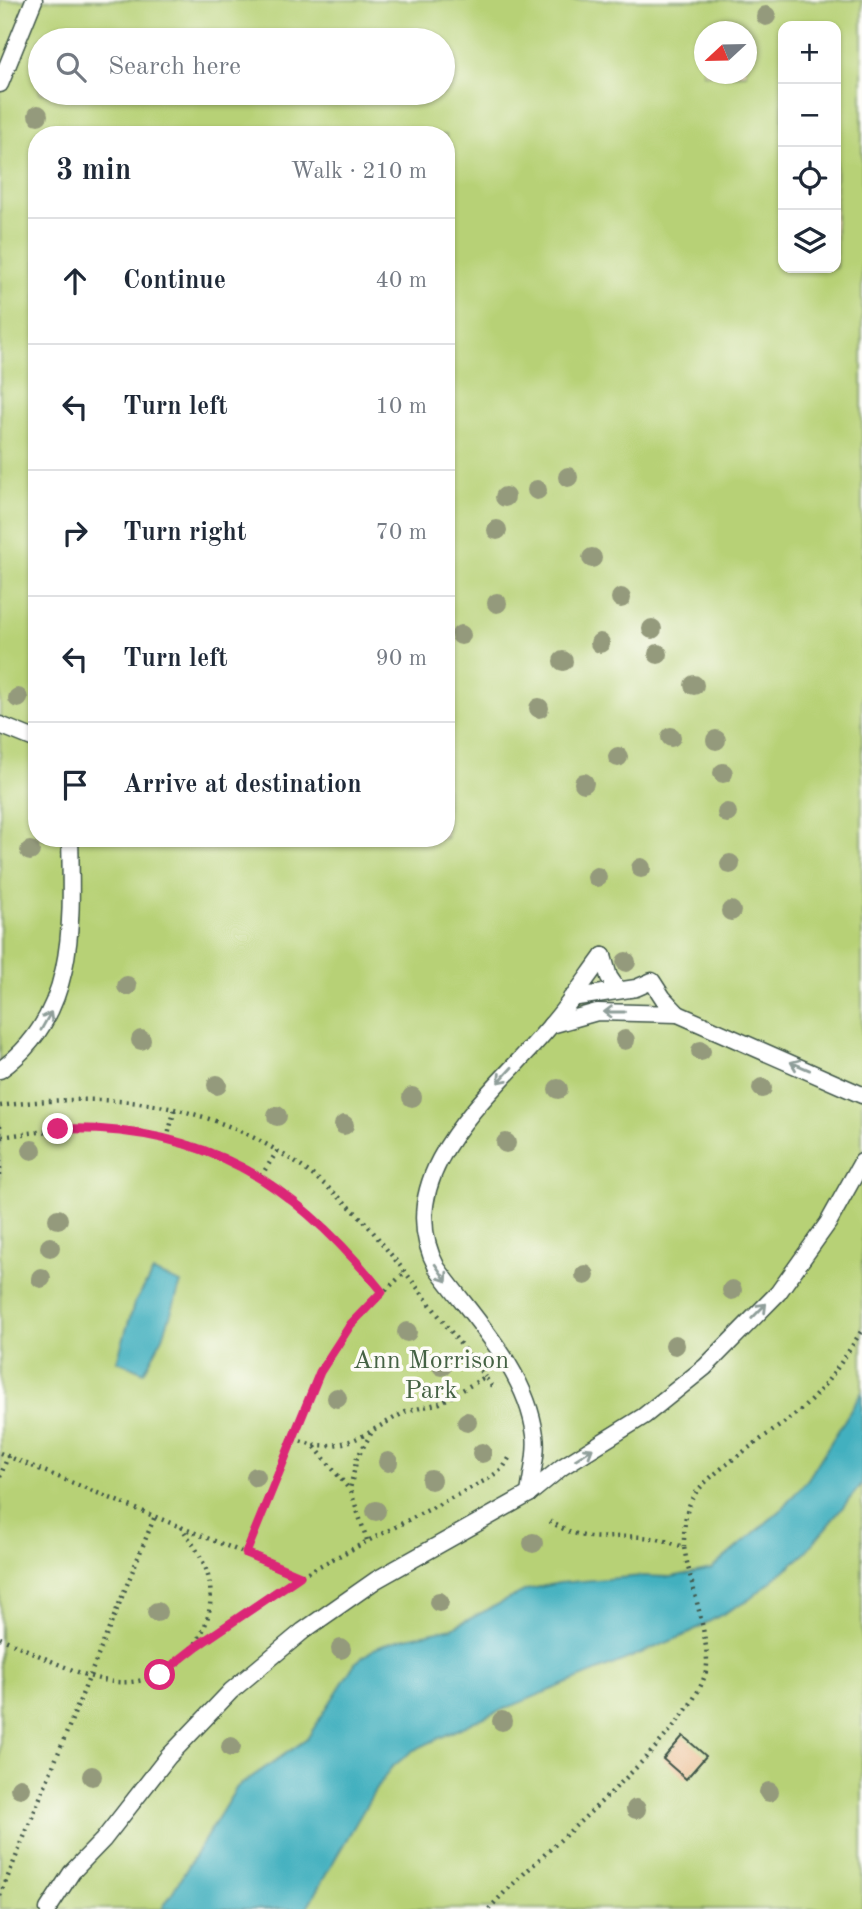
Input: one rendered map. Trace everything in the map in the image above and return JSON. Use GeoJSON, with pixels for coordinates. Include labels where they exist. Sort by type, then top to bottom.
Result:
{"type":"FeatureCollection","features":[{"type":"Feature","properties":{"kind":"lane"},"geometry":{"type":"LineString","coordinates":[[0,84],[34,0]]}},
{"type":"Feature","properties":{"kind":"lane"},"geometry":{"type":"LineString","coordinates":[[0,725],[28,736]]}},
{"type":"Feature","properties":{"kind":"lane"},"geometry":{"type":"LineString","coordinates":[[0,1070],[24,1051],[44,1027],[57,1000],[67,938],[71,889],[70,847]]}},
{"type":"Feature","properties":{"kind":"lane"},"geometry":{"type":"LineString","coordinates":[[528,1494],[536,1437],[526,1396],[508,1364],[437,1268],[428,1251],[425,1220],[429,1189],[436,1166],[456,1129],[551,1025],[603,956],[609,977],[618,990]]}},
{"type":"Feature","properties":{"kind":"lane"},"geometry":{"type":"LineString","coordinates":[[571,998],[652,981],[678,1014]]}},
{"type":"Feature","properties":{"kind":"lane"},"geometry":{"type":"LineString","coordinates":[[551,1025],[597,1012],[678,1014],[862,1095]]}},
{"type":"Feature","properties":{"kind":"lane"},"geometry":{"type":"LineString","coordinates":[[48,1909],[72,1872],[103,1840],[169,1757],[231,1691],[303,1631],[376,1580],[528,1494],[562,1467],[644,1416],[705,1367],[778,1293],[828,1223],[862,1162]]}},
{"type":"Feature","properties":{"kind":"path"},"geometry":{"type":"LineString","coordinates":[[0,1106],[56,1098],[135,1101],[175,1108],[228,1125],[278,1150],[311,1172],[355,1211],[499,1396]]}},
{"type":"Feature","properties":{"kind":"path"},"geometry":{"type":"LineString","coordinates":[[167,1139],[175,1108]]}},
{"type":"Feature","properties":{"kind":"path"},"geometry":{"type":"LineString","coordinates":[[0,1125],[0,1181]]}},
{"type":"Feature","properties":{"kind":"path"},"geometry":{"type":"LineString","coordinates":[[2,1137],[58,1129],[132,1130],[215,1154],[261,1176],[324,1225],[382,1292]]}},
{"type":"Feature","properties":{"kind":"path"},"geometry":{"type":"LineString","coordinates":[[261,1176],[278,1150]]}},
{"type":"Feature","properties":{"kind":"path"},"geometry":{"type":"LineString","coordinates":[[246,1553],[320,1372],[351,1324],[405,1272]]}},
{"type":"Feature","properties":{"kind":"path"},"geometry":{"type":"LineString","coordinates":[[489,1909],[630,1773],[695,1700],[704,1683],[708,1662],[684,1546],[684,1517],[693,1496],[714,1475],[772,1434],[807,1404],[842,1362],[862,1330]]}},
{"type":"Feature","properties":{"kind":"path"},"geometry":{"type":"LineString","coordinates":[[314,1447],[354,1441],[405,1412],[440,1403],[485,1377]]}},
{"type":"Feature","properties":{"kind":"path"},"geometry":{"type":"LineString","coordinates":[[350,1489],[357,1458],[373,1430]]}},
{"type":"Feature","properties":{"kind":"path"},"geometry":{"type":"LineString","coordinates":[[294,1439],[314,1447],[350,1489],[367,1540]]}},
{"type":"Feature","properties":{"kind":"path"},"geometry":{"type":"LineString","coordinates":[[0,1638],[113,1682],[136,1682],[160,1675],[197,1646],[300,1576],[488,1479],[503,1468],[513,1446]]}},
{"type":"Feature","properties":{"kind":"path"},"geometry":{"type":"LineString","coordinates":[[0,1452],[300,1576]]}},
{"type":"Feature","properties":{"kind":"path"},"geometry":{"type":"LineString","coordinates":[[0,1477],[8,1456]]}},
{"type":"Feature","properties":{"kind":"path"},"geometry":{"type":"LineString","coordinates":[[0,1896],[155,1516]]}},
{"type":"Feature","properties":{"kind":"path"},"geometry":{"type":"LineString","coordinates":[[546,1519],[577,1536],[601,1540],[653,1538],[684,1546]]}},
{"type":"Feature","properties":{"kind":"path"},"geometry":{"type":"LineString","coordinates":[[181,1527],[206,1570],[211,1597],[207,1621],[197,1646]]}},
{"type":"Feature","properties":{"kind":"green space","name":"Ann Morrison Park"},"geometry":{"type":"Polygon","coordinates":[[[0,0],[862,0],[862,1909],[0,1909],[0,0]]]}},
{"type":"Feature","properties":{"kind":"water"},"geometry":{"type":"Polygon","coordinates":[[[153,1272],[181,1283],[163,1337],[144,1372],[117,1361],[134,1304],[153,1272]]]}},
{"type":"Feature","properties":{"kind":"water"},"geometry":{"type":"Polygon","coordinates":[[[862,1392],[862,1484],[804,1554],[750,1599],[683,1636],[475,1721],[412,1751],[391,1768],[374,1792],[306,1909],[162,1909],[237,1787],[307,1739],[355,1663],[374,1649],[397,1640],[452,1628],[526,1590],[559,1583],[642,1576],[671,1577],[711,1569],[780,1511],[808,1479],[862,1392]]]}},
{"type":"Feature","properties":{"kind":"building"},"geometry":{"type":"Polygon","coordinates":[[[683,1736],[706,1756],[686,1779],[663,1759],[683,1736]]]}},
{"type":"Feature","properties":{"kind":"route"},"geometry":{"type":"LineString","coordinates":[[58,1129],[132,1130],[215,1154],[261,1176],[324,1225],[382,1292],[351,1324],[320,1372],[246,1553],[300,1576],[197,1646],[179,1663],[160,1675]]}}]}
